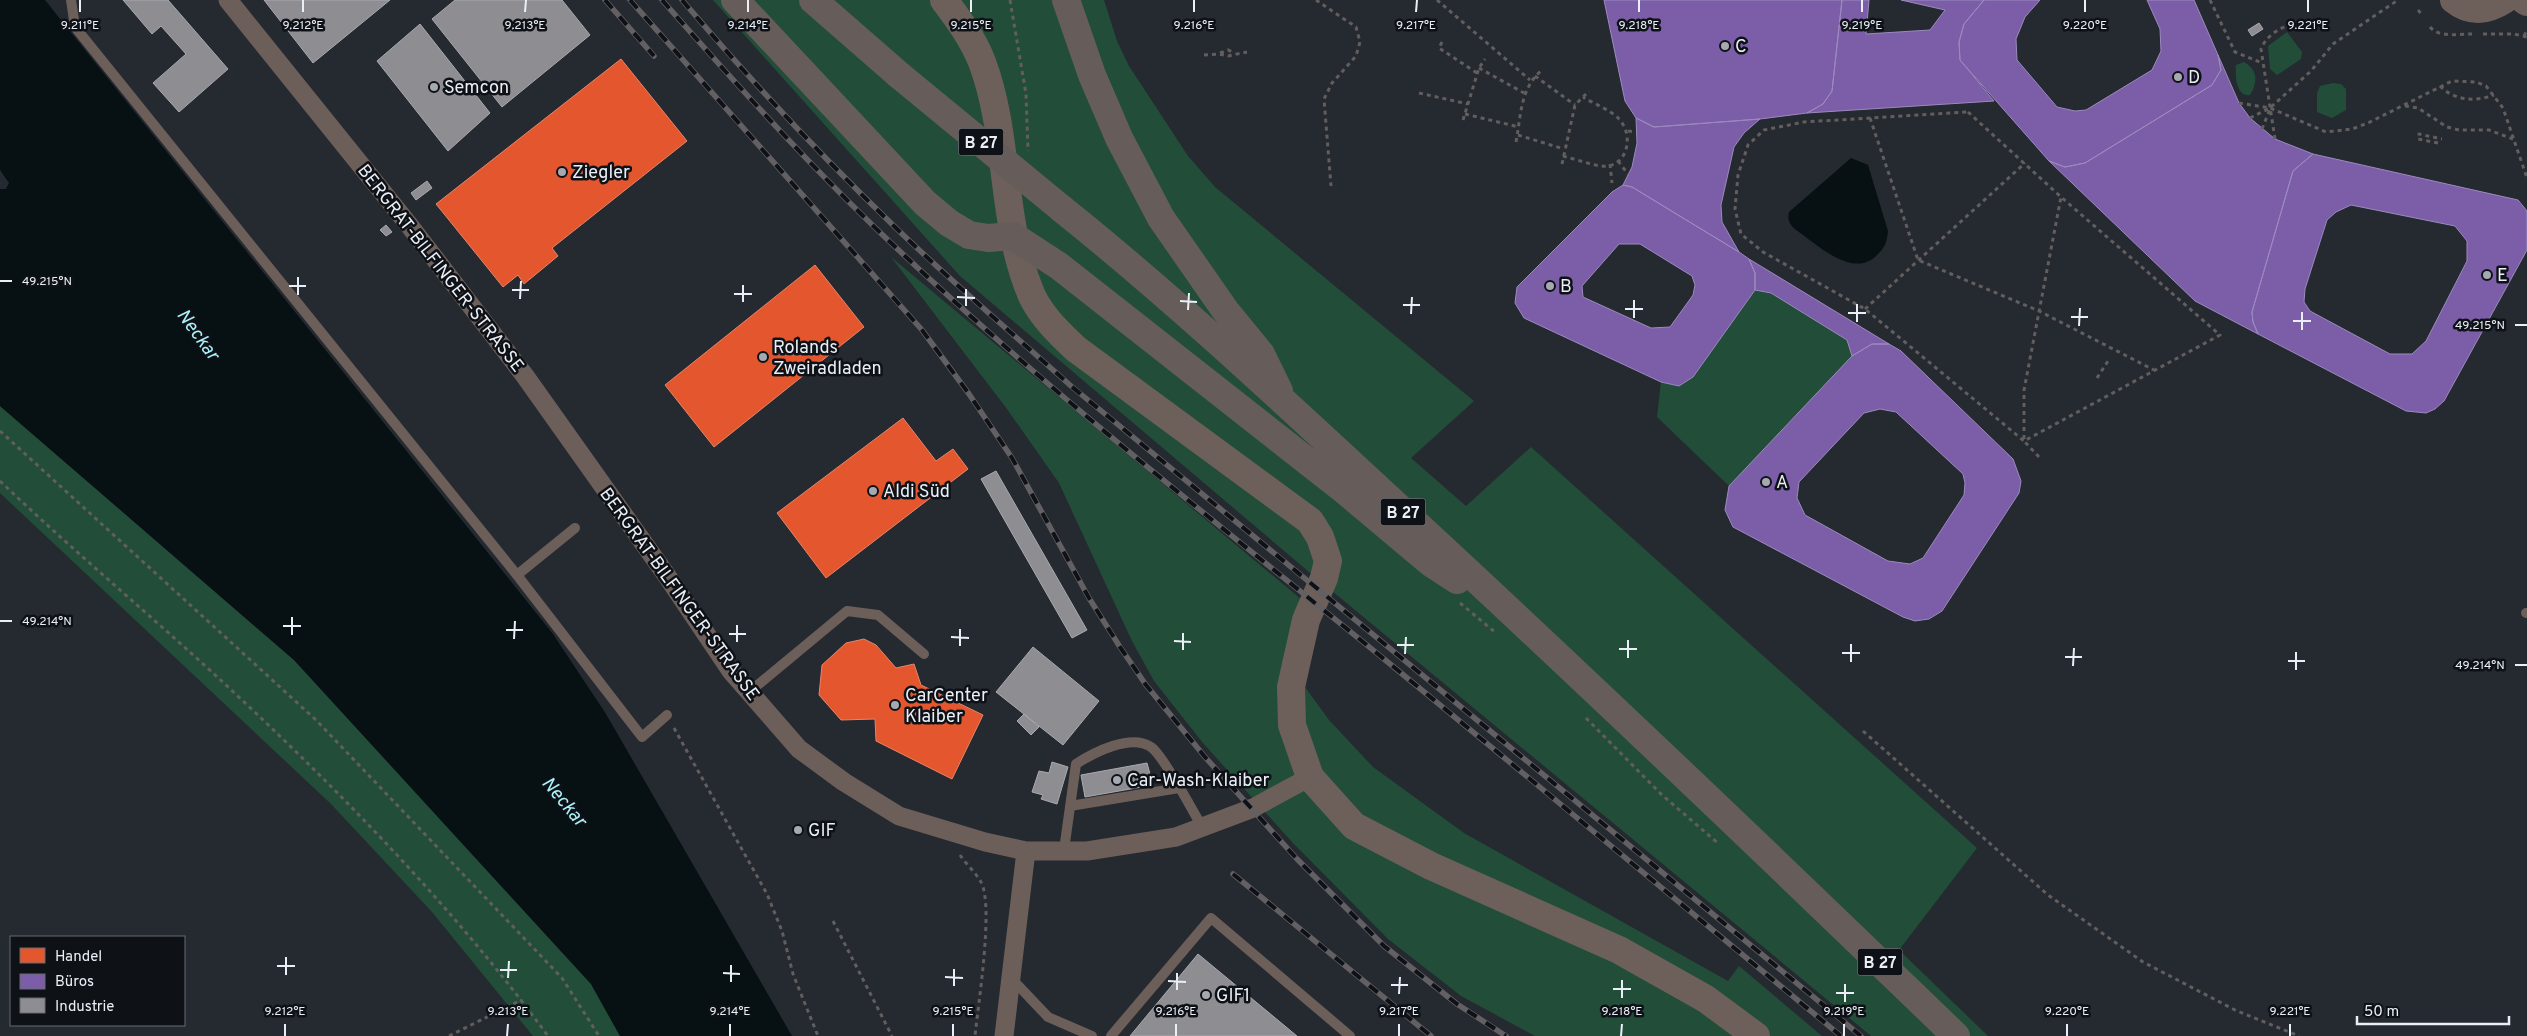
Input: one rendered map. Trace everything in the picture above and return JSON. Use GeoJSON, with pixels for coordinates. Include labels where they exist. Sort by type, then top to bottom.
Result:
{"type":"FeatureCollection","features":[{"type":"Feature","properties":{"kind":"highway"},"geometry":{"type":"LineString","coordinates":[[736,0],[925,203],[949,223],[969,235],[988,238],[1013,236],[1059,266],[1344,490],[1510,629]]}},
{"type":"Feature","properties":{"kind":"highway","name":"B 27"},"geometry":{"type":"LineString","coordinates":[[812,0],[899,75],[1119,254],[1284,402],[1510,629],[1956,1036]]}},
{"type":"Feature","properties":{"kind":"highway"},"geometry":{"type":"LineString","coordinates":[[1066,0],[1092,75],[1119,138],[1161,218],[1225,310],[1262,354],[1284,402]]}},
{"type":"Feature","properties":{"kind":"main road"},"geometry":{"type":"LineString","coordinates":[[944,0],[966,28],[982,62],[994,108],[1013,236],[1033,297],[1052,326],[1070,344],[1310,520],[1320,537],[1328,561],[1324,578],[1306,620],[1291,686],[1292,725],[1310,777],[1354,826],[1431,866],[1619,950],[1706,999],[1756,1036]]}},
{"type":"Feature","properties":{"kind":"main road"},"geometry":{"type":"LineString","coordinates":[[2454,0],[2467,8],[2477,10],[2487,9],[2504,0]]}},
{"type":"Feature","properties":{"kind":"street","name":"BERGRAT-BILFINGER-STRASSE"},"geometry":{"type":"LineString","coordinates":[[228,0],[409,225],[525,376],[748,693],[799,749],[844,782],[899,816],[958,834],[1026,851],[1087,851],[1136,845],[1176,837],[1253,808],[1310,777]]}},
{"type":"Feature","properties":{"kind":"street"},"geometry":{"type":"LineString","coordinates":[[1004,1036],[1026,851]]}},
{"type":"Feature","properties":{"kind":"lane"},"geometry":{"type":"LineString","coordinates":[[71,0],[76,27],[518,575],[642,737],[667,715]]}},
{"type":"Feature","properties":{"kind":"lane"},"geometry":{"type":"LineString","coordinates":[[518,575],[575,528]]}},
{"type":"Feature","properties":{"kind":"lane"},"geometry":{"type":"LineString","coordinates":[[748,693],[847,611],[878,615],[924,654]]}},
{"type":"Feature","properties":{"kind":"lane"},"geometry":{"type":"LineString","coordinates":[[1064,850],[1076,764],[1096,751],[1133,742],[1150,747],[1179,788],[1202,828]]}},
{"type":"Feature","properties":{"kind":"lane"},"geometry":{"type":"LineString","coordinates":[[1070,806],[1179,788]]}},
{"type":"Feature","properties":{"kind":"lane"},"geometry":{"type":"LineString","coordinates":[[1111,1036],[1211,918],[1350,1036]]}},
{"type":"Feature","properties":{"kind":"lane"},"geometry":{"type":"LineString","coordinates":[[1011,978],[1048,1017],[1092,1036]]}},
{"type":"Feature","properties":{"kind":"path"},"geometry":{"type":"LineString","coordinates":[[1316,0],[1356,26],[1360,42],[1356,56],[1332,83],[1324,99],[1331,186]]}},
{"type":"Feature","properties":{"kind":"path"},"geometry":{"type":"LineString","coordinates":[[1437,0],[1530,80]]}},
{"type":"Feature","properties":{"kind":"path"},"geometry":{"type":"LineString","coordinates":[[2210,0],[2235,52],[2262,63]]}},
{"type":"Feature","properties":{"kind":"path"},"geometry":{"type":"LineString","coordinates":[[2250,118],[2270,108],[2311,71],[2333,44],[2398,0]]}},
{"type":"Feature","properties":{"kind":"path"},"geometry":{"type":"LineString","coordinates":[[2418,10],[2423,16]]}},
{"type":"Feature","properties":{"kind":"path"},"geometry":{"type":"LineString","coordinates":[[2275,140],[2261,49],[2265,39],[2296,22]]}},
{"type":"Feature","properties":{"kind":"path"},"geometry":{"type":"LineString","coordinates":[[2524,36],[2527,30]]}},
{"type":"Feature","properties":{"kind":"path"},"geometry":{"type":"LineString","coordinates":[[1442,42],[1439,48],[1477,73]]}},
{"type":"Feature","properties":{"kind":"path"},"geometry":{"type":"LineString","coordinates":[[1204,55],[1220,54],[1228,56],[1247,52]]}},
{"type":"Feature","properties":{"kind":"path"},"geometry":{"type":"LineString","coordinates":[[1463,120],[1477,73],[1485,59]]}},
{"type":"Feature","properties":{"kind":"path"},"geometry":{"type":"LineString","coordinates":[[1479,68],[1524,93]]}},
{"type":"Feature","properties":{"kind":"path"},"geometry":{"type":"LineString","coordinates":[[1516,142],[1524,93],[1530,80],[1541,71]]}},
{"type":"Feature","properties":{"kind":"path"},"geometry":{"type":"LineString","coordinates":[[1535,76],[1575,105]]}},
{"type":"Feature","properties":{"kind":"path"},"geometry":{"type":"LineString","coordinates":[[2239,103],[2270,108],[2326,132],[2352,129],[2405,106],[2452,81],[2476,82],[2486,86],[2503,108],[2527,178]]}},
{"type":"Feature","properties":{"kind":"path"},"geometry":{"type":"LineString","coordinates":[[2440,86],[2446,92],[2459,98],[2472,100],[2494,95]]}},
{"type":"Feature","properties":{"kind":"path"},"geometry":{"type":"LineString","coordinates":[[1562,164],[1575,105],[1589,91]]}},
{"type":"Feature","properties":{"kind":"path"},"geometry":{"type":"LineString","coordinates":[[1419,93],[1468,104]]}},
{"type":"Feature","properties":{"kind":"path"},"geometry":{"type":"LineString","coordinates":[[1563,156],[1603,166],[1618,161],[1628,148],[1628,131],[1618,118],[1583,97]]}},
{"type":"Feature","properties":{"kind":"path"},"geometry":{"type":"LineString","coordinates":[[2405,106],[2418,108],[2447,127],[2459,130],[2489,130],[2514,139]]}},
{"type":"Feature","properties":{"kind":"path"},"geometry":{"type":"LineString","coordinates":[[2262,129],[2270,108]]}},
{"type":"Feature","properties":{"kind":"path"},"geometry":{"type":"LineString","coordinates":[[2024,441],[2220,335],[2061,197],[1968,112],[1804,122],[1764,130],[1748,145],[1738,175],[1734,209],[1741,234],[1763,252],[1865,309],[2024,441],[2038,457]]}},
{"type":"Feature","properties":{"kind":"path"},"geometry":{"type":"LineString","coordinates":[[1465,114],[1519,127]]}},
{"type":"Feature","properties":{"kind":"path"},"geometry":{"type":"LineString","coordinates":[[1870,118],[1918,260],[2039,310],[2154,371]]}},
{"type":"Feature","properties":{"kind":"path"},"geometry":{"type":"LineString","coordinates":[[1628,131],[1636,132]]}},
{"type":"Feature","properties":{"kind":"path"},"geometry":{"type":"LineString","coordinates":[[2438,143],[2418,139],[2419,134],[2442,139]]}},
{"type":"Feature","properties":{"kind":"path"},"geometry":{"type":"LineString","coordinates":[[1518,135],[1564,149]]}},
{"type":"Feature","properties":{"kind":"path"},"geometry":{"type":"LineString","coordinates":[[1618,161],[1628,174]]}},
{"type":"Feature","properties":{"kind":"path"},"geometry":{"type":"LineString","coordinates":[[1865,309],[2025,163]]}},
{"type":"Feature","properties":{"kind":"path"},"geometry":{"type":"LineString","coordinates":[[1610,164],[1612,183]]}},
{"type":"Feature","properties":{"kind":"path"},"geometry":{"type":"LineString","coordinates":[[2024,441],[2024,390],[2061,197]]}},
{"type":"Feature","properties":{"kind":"path"},"geometry":{"type":"LineString","coordinates":[[2097,378],[2110,358]]}},
{"type":"Feature","properties":{"kind":"path"},"geometry":{"type":"LineString","coordinates":[[0,431],[316,720],[562,978],[600,1036]]}},
{"type":"Feature","properties":{"kind":"path"},"geometry":{"type":"LineString","coordinates":[[0,481],[213,674],[378,833],[521,1000],[548,1036]]}},
{"type":"Feature","properties":{"kind":"path"},"geometry":{"type":"LineString","coordinates":[[1456,600],[1510,629]]}},
{"type":"Feature","properties":{"kind":"path"},"geometry":{"type":"LineString","coordinates":[[1579,711],[1662,795],[1723,848]]}},
{"type":"Feature","properties":{"kind":"path"},"geometry":{"type":"LineString","coordinates":[[667,715],[767,894],[782,931],[793,974],[818,1036]]}},
{"type":"Feature","properties":{"kind":"path"},"geometry":{"type":"LineString","coordinates":[[1863,731],[2048,895],[2135,956],[2235,1010],[2298,1036]]}},
{"type":"Feature","properties":{"kind":"path"},"geometry":{"type":"LineString","coordinates":[[958,834],[955,843],[957,851],[982,883],[986,900],[986,928],[976,1036]]}},
{"type":"Feature","properties":{"kind":"path"},"geometry":{"type":"LineString","coordinates":[[833,921],[892,1036]]}},
{"type":"Feature","properties":{"kind":"path"},"geometry":{"type":"LineString","coordinates":[[449,1036],[521,1000]]}},
{"type":"Feature","properties":{"kind":"green space"},"geometry":{"type":"Polygon","coordinates":[[[713,0],[1104,0],[1117,41],[1129,66],[1188,156],[1215,187],[1474,401],[1411,458],[1466,506],[1531,447],[1977,848],[1899,950],[1988,1036],[1871,1036],[1309,572],[960,276],[713,0]]]}},
{"type":"Feature","properties":{"kind":"green space"},"geometry":{"type":"Polygon","coordinates":[[[2287,32],[2302,52],[2301,59],[2277,75],[2270,69],[2268,46],[2287,32]]]}},
{"type":"Feature","properties":{"kind":"green space"},"geometry":{"type":"Polygon","coordinates":[[[2244,62],[2252,69],[2255,77],[2250,95],[2242,93],[2236,79],[2236,65],[2244,62]]]}},
{"type":"Feature","properties":{"kind":"green space"},"geometry":{"type":"Polygon","coordinates":[[[2333,83],[2341,84],[2346,89],[2346,110],[2332,118],[2317,112],[2317,93],[2320,86],[2333,83]]]}},
{"type":"Feature","properties":{"kind":"green space"},"geometry":{"type":"Polygon","coordinates":[[[891,257],[1314,610],[1305,687],[1329,720],[1373,767],[1464,833],[1728,981],[1739,966],[1822,1036],[1535,1036],[1461,996],[1388,939],[1292,842],[1203,743],[1154,681],[1132,641],[1059,483],[1007,409],[891,257]]]}},
{"type":"Feature","properties":{"kind":"green space"},"geometry":{"type":"Polygon","coordinates":[[[1755,290],[1771,293],[1847,340],[1852,356],[1729,486],[1657,417],[1661,382],[1679,386],[1693,377],[1755,290]]]}},
{"type":"Feature","properties":{"kind":"green space"},"geometry":{"type":"Polygon","coordinates":[[[0,406],[294,660],[591,984],[620,1036],[533,1036],[432,912],[331,804],[0,493],[0,406]]]}},
{"type":"Feature","properties":{"kind":"water","name":"Neckar"},"geometry":{"type":"Polygon","coordinates":[[[0,0],[45,0],[553,634],[606,714],[792,1036],[620,1036],[591,984],[294,660],[0,406],[0,189],[6,189],[9,183],[0,170],[0,0]]]}},
{"type":"Feature","properties":{"kind":"water"},"geometry":{"type":"Polygon","coordinates":[[[1851,158],[1868,165],[1888,231],[1882,250],[1867,262],[1857,264],[1846,262],[1825,251],[1794,228],[1788,217],[1789,212],[1851,158]]]}},
{"type":"Feature","properties":{"kind":"building: Handel","name":"Ziegler"},"geometry":{"type":"Polygon","coordinates":[[[621,59],[687,141],[552,248],[558,256],[524,284],[518,275],[503,287],[436,204],[621,59]]]}},
{"type":"Feature","properties":{"kind":"building: Handel","name":"Rolands Zweiradladen"},"geometry":{"type":"Polygon","coordinates":[[[815,265],[864,327],[714,447],[665,385],[815,265]]]}},
{"type":"Feature","properties":{"kind":"building: Handel","name":"Aldi Süd"},"geometry":{"type":"Polygon","coordinates":[[[903,418],[936,461],[953,449],[968,469],[826,578],[777,513],[903,418]]]}},
{"type":"Feature","properties":{"kind":"building: Handel","name":"CarCenter Klaiber"},"geometry":{"type":"Polygon","coordinates":[[[864,639],[876,645],[896,668],[914,664],[921,685],[983,715],[952,779],[876,741],[875,719],[841,720],[819,695],[822,665],[846,643],[864,639]]]}},
{"type":"Feature","properties":{"kind":"building: Büros","name":"C"},"geometry":{"type":"Polygon","coordinates":[[[1604,0],[1842,0],[1832,91],[1823,104],[1807,113],[1760,119],[1654,127],[1636,118],[1625,101],[1604,0]]]}},
{"type":"Feature","properties":{"kind":"building: Büros"},"geometry":{"type":"Polygon","coordinates":[[[1842,0],[1869,0],[1866,34],[1930,30],[1945,10],[1901,0],[1984,0],[1964,24],[1959,42],[1960,60],[1994,101],[1807,113],[1823,104],[1832,91],[1842,0]]]}},
{"type":"Feature","properties":{"kind":"building: Büros","name":"D"},"geometry":{"type":"Polygon","coordinates":[[[1984,0],[2040,0],[2025,17],[2016,39],[2017,60],[2057,107],[2075,111],[2086,110],[2152,70],[2161,51],[2160,29],[2147,0],[2194,0],[2218,55],[2221,70],[2212,85],[2085,163],[2065,167],[2049,161],[1960,60],[1959,42],[1964,24],[1984,0]]]}},
{"type":"Feature","properties":{"kind":"building: Büros"},"geometry":{"type":"Polygon","coordinates":[[[2218,55],[2239,103],[2250,118],[2275,139],[2313,154],[2293,171],[2252,312],[2253,322],[2258,334],[2195,301],[2049,161],[2065,167],[2085,163],[2212,85],[2221,70],[2218,55]]]}},
{"type":"Feature","properties":{"kind":"building: Büros"},"geometry":{"type":"Polygon","coordinates":[[[1636,118],[1654,127],[1760,119],[1744,133],[1734,147],[1721,205],[1722,222],[1739,252],[1632,187],[1623,185],[1632,167],[1637,143],[1636,118]]]}},
{"type":"Feature","properties":{"kind":"building: Büros","name":"E"},"geometry":{"type":"Polygon","coordinates":[[[2313,154],[2518,200],[2527,211],[2527,250],[2444,401],[2435,409],[2426,413],[2406,411],[2258,334],[2253,322],[2252,312],[2293,171],[2313,154]],[[2351,205],[2336,212],[2327,220],[2305,289],[2304,302],[2310,311],[2390,354],[2412,354],[2426,341],[2467,261],[2467,241],[2455,226],[2351,205]]]}},
{"type":"Feature","properties":{"kind":"building: Büros","name":"B"},"geometry":{"type":"Polygon","coordinates":[[[1623,185],[1632,187],[1739,252],[1749,259],[1755,273],[1755,290],[1693,377],[1679,386],[1661,382],[1524,318],[1515,303],[1517,287],[1612,192],[1623,185]],[[1619,244],[1582,286],[1583,297],[1651,328],[1670,327],[1693,295],[1695,285],[1692,276],[1640,244],[1619,244]]]}},
{"type":"Feature","properties":{"kind":"building: Büros"},"geometry":{"type":"Polygon","coordinates":[[[1749,259],[1889,344],[1872,344],[1852,356],[1847,340],[1771,293],[1755,290],[1755,273],[1749,259]]]}},
{"type":"Feature","properties":{"kind":"building: Büros","name":"A"},"geometry":{"type":"Polygon","coordinates":[[[1872,344],[1889,344],[1901,351],[2013,459],[2021,481],[2019,493],[1942,611],[1929,619],[1915,621],[1903,617],[1733,527],[1725,510],[1729,486],[1852,356],[1872,344]],[[1880,409],[1864,413],[1799,482],[1797,498],[1805,515],[1888,561],[1910,564],[1923,558],[1964,495],[1965,483],[1963,474],[1896,412],[1880,409]]]}},
{"type":"Feature","properties":{"kind":"building: Industrie"},"geometry":{"type":"Polygon","coordinates":[[[123,0],[168,0],[228,69],[179,112],[153,83],[186,54],[161,26],[152,34],[123,0]]]}},
{"type":"Feature","properties":{"kind":"building: Industrie"},"geometry":{"type":"Polygon","coordinates":[[[264,0],[390,0],[313,63],[264,0]]]}},
{"type":"Feature","properties":{"kind":"building: Industrie"},"geometry":{"type":"Polygon","coordinates":[[[455,0],[562,0],[590,35],[502,107],[432,19],[455,0]]]}},
{"type":"Feature","properties":{"kind":"building: Industrie"},"geometry":{"type":"Polygon","coordinates":[[[2259,23],[2263,29],[2252,36],[2248,30],[2259,23]]]}},
{"type":"Feature","properties":{"kind":"building: Industrie","name":"Semcon"},"geometry":{"type":"Polygon","coordinates":[[[420,24],[490,113],[448,151],[377,61],[420,24]]]}},
{"type":"Feature","properties":{"kind":"building: Industrie"},"geometry":{"type":"Polygon","coordinates":[[[427,181],[432,188],[416,200],[411,193],[427,181]]]}},
{"type":"Feature","properties":{"kind":"building: Industrie"},"geometry":{"type":"Polygon","coordinates":[[[386,225],[392,232],[386,236],[380,230],[386,225]]]}},
{"type":"Feature","properties":{"kind":"building: Industrie"},"geometry":{"type":"Polygon","coordinates":[[[996,471],[1087,630],[1072,638],[981,479],[996,471]]]}},
{"type":"Feature","properties":{"kind":"building: Industrie"},"geometry":{"type":"Polygon","coordinates":[[[1033,647],[1099,701],[1063,745],[996,692],[1033,647]]]}},
{"type":"Feature","properties":{"kind":"building: Industrie"},"geometry":{"type":"Polygon","coordinates":[[[1024,714],[1039,727],[1031,735],[1017,721],[1024,714]]]}},
{"type":"Feature","properties":{"kind":"building: Industrie"},"geometry":{"type":"Polygon","coordinates":[[[1052,762],[1068,767],[1057,804],[1041,799],[1043,795],[1032,792],[1039,771],[1049,773],[1052,762]]]}},
{"type":"Feature","properties":{"kind":"building: Industrie","name":"Car-Wash-Klaiber"},"geometry":{"type":"Polygon","coordinates":[[[1147,763],[1153,785],[1085,797],[1081,775],[1147,763]]]}},
{"type":"Feature","properties":{"kind":"building: Industrie","name":"GIF1"},"geometry":{"type":"Polygon","coordinates":[[[1198,954],[1297,1036],[1130,1036],[1198,954]]]}},
{"type":"Feature","properties":{"kind":"railway"},"geometry":{"type":"LineString","coordinates":[[605,0],[654,56]]}},
{"type":"Feature","properties":{"kind":"railway"},"geometry":{"type":"LineString","coordinates":[[630,0],[922,330],[969,394],[1012,458],[1089,598],[1120,647],[1146,685],[1205,757],[1297,859],[1384,946],[1457,1004],[1506,1036]]}},
{"type":"Feature","properties":{"kind":"railway"},"geometry":{"type":"LineString","coordinates":[[662,0],[745,93],[830,183],[889,241],[1009,350],[1133,455],[1841,1036]]}},
{"type":"Feature","properties":{"kind":"railway"},"geometry":{"type":"LineString","coordinates":[[682,0],[786,117],[841,174],[940,269],[1071,386],[1861,1036]]}},
{"type":"Feature","properties":{"kind":"railway"},"geometry":{"type":"LineString","coordinates":[[1233,874],[1431,1036]]}},
{"type":"Feature","properties":{"kind":"place","name":"C"},"geometry":{"type":"Point","coordinates":[1725,46]}},
{"type":"Feature","properties":{"kind":"place","name":"D"},"geometry":{"type":"Point","coordinates":[2178,77]}},
{"type":"Feature","properties":{"kind":"place","name":"Semcon"},"geometry":{"type":"Point","coordinates":[434,87]}},
{"type":"Feature","properties":{"kind":"place","name":"Ziegler"},"geometry":{"type":"Point","coordinates":[562,172]}},
{"type":"Feature","properties":{"kind":"place","name":"E"},"geometry":{"type":"Point","coordinates":[2487,275]}},
{"type":"Feature","properties":{"kind":"place","name":"B"},"geometry":{"type":"Point","coordinates":[1550,286]}},
{"type":"Feature","properties":{"kind":"place","name":"Rolands Zweiradladen"},"geometry":{"type":"Point","coordinates":[763,357]}},
{"type":"Feature","properties":{"kind":"place","name":"A"},"geometry":{"type":"Point","coordinates":[1766,482]}},
{"type":"Feature","properties":{"kind":"place","name":"Aldi Süd"},"geometry":{"type":"Point","coordinates":[873,491]}},
{"type":"Feature","properties":{"kind":"place","name":"CarCenter Klaiber"},"geometry":{"type":"Point","coordinates":[895,705]}},
{"type":"Feature","properties":{"kind":"place","name":"Car-Wash-Klaiber"},"geometry":{"type":"Point","coordinates":[1117,780]}},
{"type":"Feature","properties":{"kind":"place","name":"GIF"},"geometry":{"type":"Point","coordinates":[798,830]}},
{"type":"Feature","properties":{"kind":"place","name":"GIF1"},"geometry":{"type":"Point","coordinates":[1206,995]}}]}
